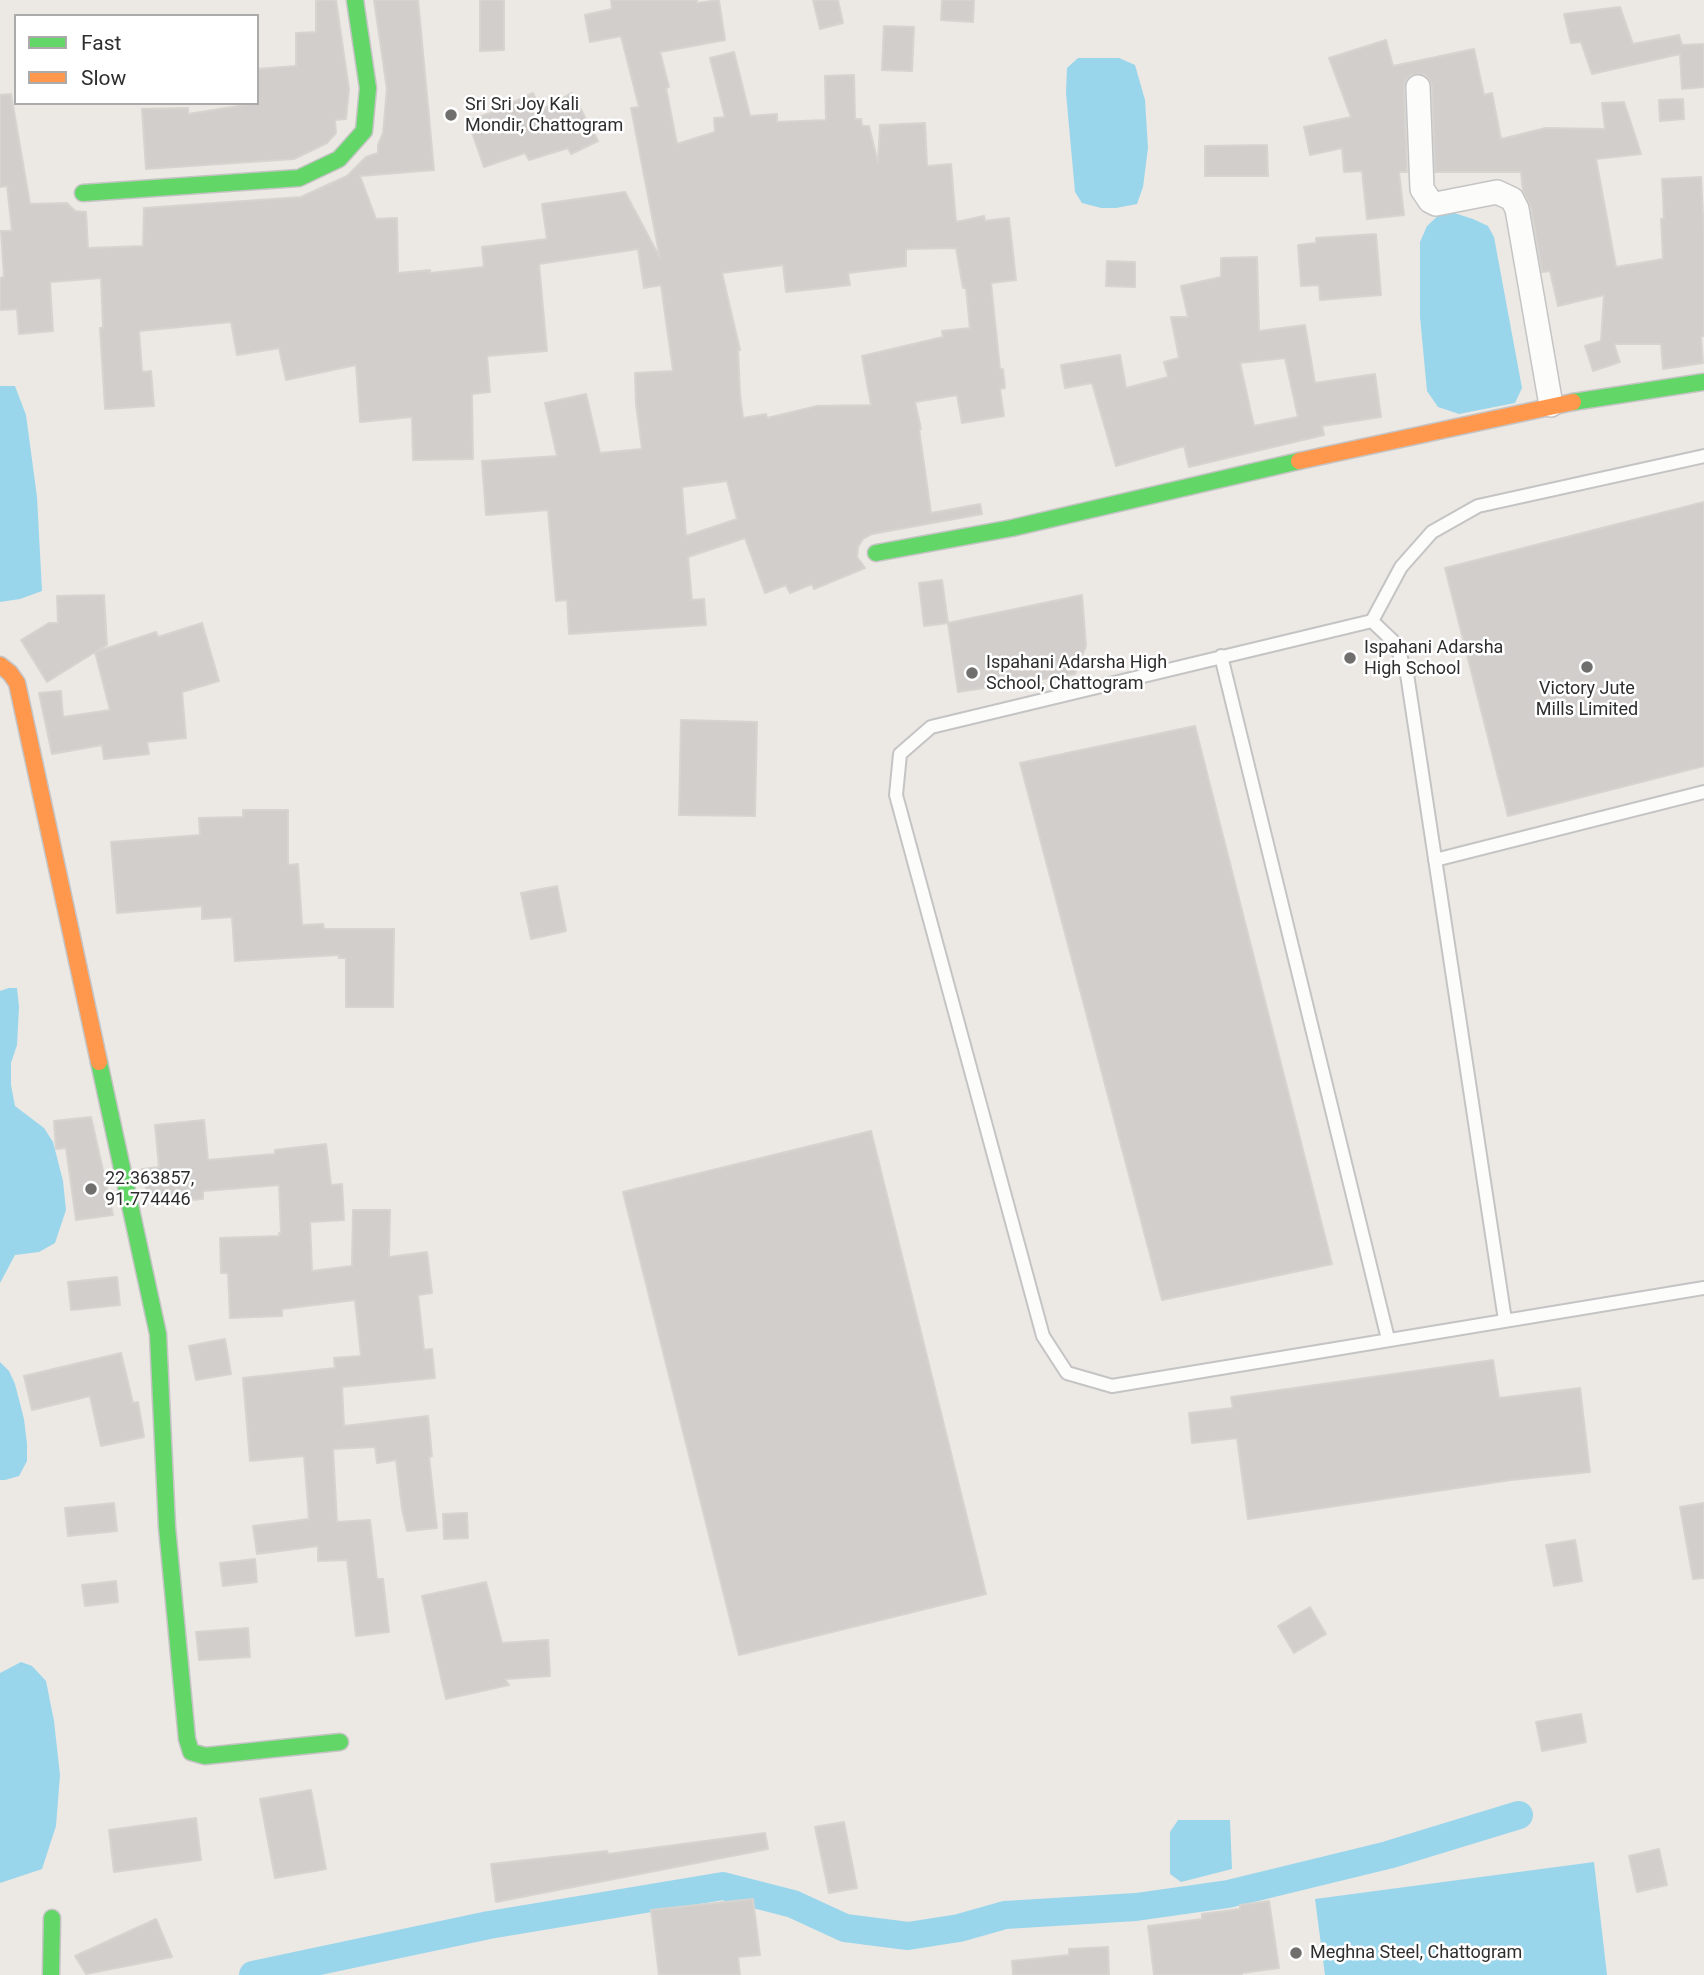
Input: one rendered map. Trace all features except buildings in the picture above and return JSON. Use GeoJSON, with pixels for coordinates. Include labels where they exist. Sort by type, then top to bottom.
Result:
{"type":"FeatureCollection","features":[{"type":"Feature","properties":{"kind":"street"},"geometry":{"type":"LineString","coordinates":[[83,193],[299,178],[339,159],[365,131],[368,88],[355,0]]}},
{"type":"Feature","properties":{"kind":"street"},"geometry":{"type":"LineString","coordinates":[[1419,87],[1422,189],[1430,201],[1436,204],[1497,192],[1512,199],[1517,209],[1551,405]]}},
{"type":"Feature","properties":{"kind":"street"},"geometry":{"type":"LineString","coordinates":[[876,554],[1012,528],[1551,405],[1704,382]]}},
{"type":"Feature","properties":{"kind":"street"},"geometry":{"type":"LineString","coordinates":[[0,665],[18,683],[158,1334],[167,1527],[187,1740],[191,1752],[205,1756],[340,1742]]}},
{"type":"Feature","properties":{"kind":"street"},"geometry":{"type":"LineString","coordinates":[[50,1970],[52,1918]]}},
{"type":"Feature","properties":{"kind":"lane"},"geometry":{"type":"LineString","coordinates":[[1704,456],[1478,506],[1432,532],[1401,567],[1372,621],[932,727],[900,754],[897,795],[1043,1336],[1067,1373],[1112,1386],[1704,1288]]}},
{"type":"Feature","properties":{"kind":"lane"},"geometry":{"type":"LineString","coordinates":[[1372,621],[1395,643],[1407,674],[1505,1321]]}},
{"type":"Feature","properties":{"kind":"lane"},"geometry":{"type":"LineString","coordinates":[[1221,656],[1388,1339]]}},
{"type":"Feature","properties":{"kind":"lane"},"geometry":{"type":"LineString","coordinates":[[1435,860],[1704,792]]}},
{"type":"Feature","properties":{"kind":"water"},"geometry":{"type":"Polygon","coordinates":[[[1078,58],[1119,58],[1135,65],[1145,100],[1148,148],[1143,187],[1137,204],[1101,208],[1082,203],[1075,192],[1066,93],[1067,68],[1078,58]]]}},
{"type":"Feature","properties":{"kind":"water"},"geometry":{"type":"Polygon","coordinates":[[[1441,213],[1454,213],[1473,219],[1488,226],[1494,237],[1522,388],[1515,403],[1459,414],[1438,407],[1427,391],[1420,317],[1420,242],[1427,226],[1441,213]]]}},
{"type":"Feature","properties":{"kind":"water"},"geometry":{"type":"Polygon","coordinates":[[[0,386],[15,386],[26,415],[37,497],[42,591],[20,599],[0,602],[0,386]]]}},
{"type":"Feature","properties":{"kind":"water"},"geometry":{"type":"Polygon","coordinates":[[[17,988],[19,1007],[17,1045],[11,1063],[15,1106],[44,1128],[53,1142],[63,1181],[66,1210],[55,1243],[39,1252],[15,1255],[0,1283],[0,991],[17,988]]]}},
{"type":"Feature","properties":{"kind":"water"},"geometry":{"type":"Polygon","coordinates":[[[0,1362],[9,1371],[15,1384],[27,1444],[27,1461],[19,1476],[5,1480],[0,1480],[0,1362]]]}},
{"type":"Feature","properties":{"kind":"water"},"geometry":{"type":"Polygon","coordinates":[[[21,1662],[32,1666],[46,1681],[60,1775],[56,1826],[42,1869],[0,1883],[0,1673],[21,1662]]]}},
{"type":"Feature","properties":{"kind":"water"},"geometry":{"type":"Polygon","coordinates":[[[1178,1820],[1230,1820],[1232,1869],[1181,1882],[1170,1874],[1170,1832],[1178,1820]]]}},
{"type":"Feature","properties":{"kind":"water"},"geometry":{"type":"Polygon","coordinates":[[[1594,1862],[1607,1975],[1325,1975],[1315,1899],[1594,1862]]]}},
{"type":"Feature","properties":{"kind":"waterway"},"geometry":{"type":"LineString","coordinates":[[253,1975],[489,1925],[723,1886],[793,1904],[845,1928],[908,1936],[959,1928],[1005,1915],[1136,1907],[1228,1894],[1388,1855],[1519,1815]]}},
{"type":"Feature","properties":{"kind":"traffic: fast"},"geometry":{"type":"LineString","coordinates":[[83,193],[299,178],[339,159],[364,131],[368,88],[355,0]]}},
{"type":"Feature","properties":{"kind":"traffic: fast"},"geometry":{"type":"LineString","coordinates":[[1573,402],[1704,382]]}},
{"type":"Feature","properties":{"kind":"traffic: fast"},"geometry":{"type":"LineString","coordinates":[[876,553],[1012,528],[1299,461]]}},
{"type":"Feature","properties":{"kind":"traffic: fast"},"geometry":{"type":"LineString","coordinates":[[99,1062],[158,1334],[167,1527],[187,1739],[191,1752],[205,1756],[340,1742]]}},
{"type":"Feature","properties":{"kind":"traffic: fast"},"geometry":{"type":"LineString","coordinates":[[51,1975],[52,1918]]}},
{"type":"Feature","properties":{"kind":"traffic: slow"},"geometry":{"type":"LineString","coordinates":[[1299,461],[1573,402]]}},
{"type":"Feature","properties":{"kind":"traffic: slow"},"geometry":{"type":"LineString","coordinates":[[0,665],[17,683],[99,1062]]}},
{"type":"Feature","properties":{"kind":"place","name":"Sri Sri Joy Kali Mondir, Chattogram"},"geometry":{"type":"Point","coordinates":[451,115]}},
{"type":"Feature","properties":{"kind":"place","name":"Ispahani Adarsha High School"},"geometry":{"type":"Point","coordinates":[1350,658]}},
{"type":"Feature","properties":{"kind":"place","name":"Victory Jute Mills Limited"},"geometry":{"type":"Point","coordinates":[1587,667]}},
{"type":"Feature","properties":{"kind":"place","name":"Ispahani Adarsha High School, Chattogram"},"geometry":{"type":"Point","coordinates":[972,673]}},
{"type":"Feature","properties":{"kind":"place","name":"22.363857, 91.774446"},"geometry":{"type":"Point","coordinates":[91,1189]}},
{"type":"Feature","properties":{"kind":"place","name":"Meghna Steel, Chattogram"},"geometry":{"type":"Point","coordinates":[1296,1953]}}]}
